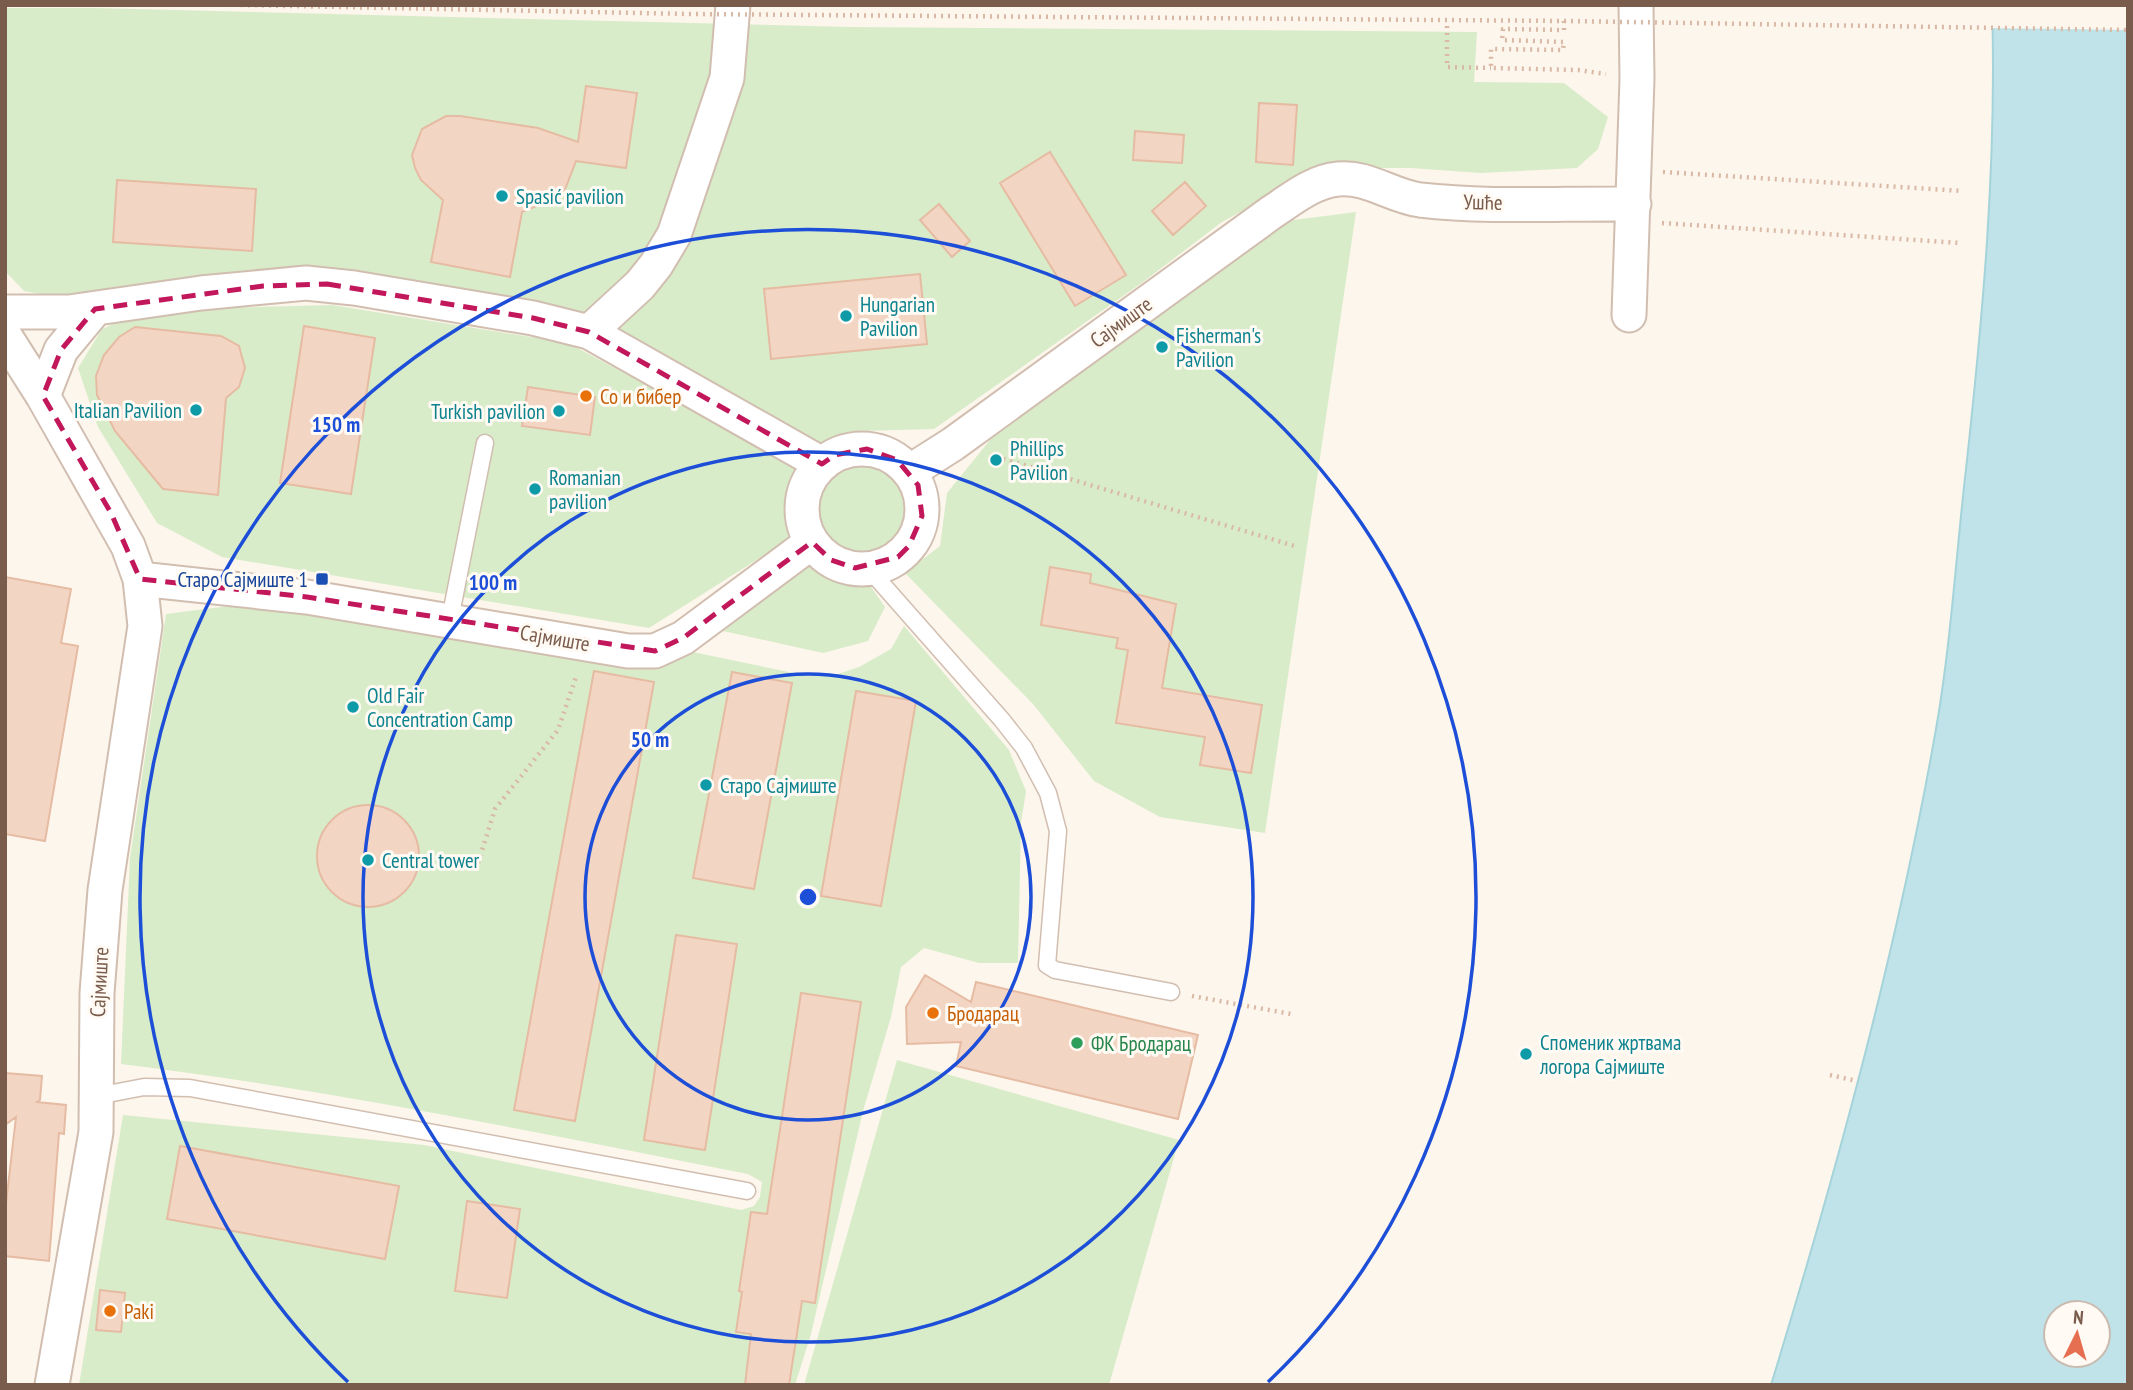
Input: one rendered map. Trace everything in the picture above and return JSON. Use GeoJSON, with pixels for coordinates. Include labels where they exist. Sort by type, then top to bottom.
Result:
{"type":"FeatureCollection","features":[{"type":"Feature","properties":{"kind":"street"},"geometry":{"type":"LineString","coordinates":[[589,332],[640,285],[662,255],[689,195],[708,127],[727,78],[733,5]]}},
{"type":"Feature","properties":{"kind":"street"},"geometry":{"type":"LineString","coordinates":[[1629,315],[1637,79],[1636,5]]}},
{"type":"Feature","properties":{"kind":"street"},"geometry":{"type":"LineString","coordinates":[[700,10],[708,127]]}},
{"type":"Feature","properties":{"kind":"street","name":"Ушће"},"geometry":{"type":"LineString","coordinates":[[1337,179],[1364,181],[1396,195],[1433,201],[1633,213]]}},
{"type":"Feature","properties":{"kind":"street","name":"Сајмиште"},"geometry":{"type":"LineString","coordinates":[[909,472],[953,444],[1272,212],[1311,188],[1337,179]]}},
{"type":"Feature","properties":{"kind":"street"},"geometry":{"type":"LineString","coordinates":[[5,312],[95,309],[213,292],[327,284],[533,318],[589,332],[822,464]]}},
{"type":"Feature","properties":{"kind":"street"},"geometry":{"type":"LineString","coordinates":[[43,396],[61,350],[95,309]]}},
{"type":"Feature","properties":{"kind":"street","name":"Сајмиште"},"geometry":{"type":"LineString","coordinates":[[5,336],[43,396],[116,524],[140,579],[144,639],[105,890],[97,993],[97,1096],[87,1197],[52,1385]]}},
{"type":"Feature","properties":{"kind":"street"},"geometry":{"type":"LineString","coordinates":[[867,449],[898,460],[909,472],[922,501],[917,532],[898,557],[868,568],[843,565],[821,552],[812,542],[802,510],[811,477],[822,464],[843,452],[867,449]]}},
{"type":"Feature","properties":{"kind":"street","name":"Сајмиште"},"geometry":{"type":"LineString","coordinates":[[140,579],[307,597],[628,651],[655,650],[683,638],[812,542]]}},
{"type":"Feature","properties":{"kind":"lane"},"geometry":{"type":"LineString","coordinates":[[450,619],[485,443]]}},
{"type":"Feature","properties":{"kind":"lane"},"geometry":{"type":"LineString","coordinates":[[868,568],[1002,720],[1024,748],[1048,793],[1056,812],[1058,831],[1045,956],[1047,965],[1055,970],[1171,992]]}},
{"type":"Feature","properties":{"kind":"lane"},"geometry":{"type":"LineString","coordinates":[[97,1096],[144,1087],[190,1088],[747,1191]]}},
{"type":"Feature","properties":{"kind":"path"},"geometry":{"type":"LineString","coordinates":[[241,5],[2128,30]]}},
{"type":"Feature","properties":{"kind":"path"},"geometry":{"type":"LineString","coordinates":[[1491,68],[1491,49],[1563,50],[1564,42],[1502,40],[1503,29],[1564,30],[1564,21]]}},
{"type":"Feature","properties":{"kind":"path"},"geometry":{"type":"LineString","coordinates":[[1447,26],[1447,67],[1578,70],[1637,79]]}},
{"type":"Feature","properties":{"kind":"path"},"geometry":{"type":"LineString","coordinates":[[1634,170],[1963,191]]}},
{"type":"Feature","properties":{"kind":"path"},"geometry":{"type":"LineString","coordinates":[[1633,213],[1960,243]]}},
{"type":"Feature","properties":{"kind":"path"},"geometry":{"type":"LineString","coordinates":[[953,444],[1298,547]]}},
{"type":"Feature","properties":{"kind":"path"},"geometry":{"type":"LineString","coordinates":[[478,863],[495,809],[558,730],[588,644]]}},
{"type":"Feature","properties":{"kind":"path"},"geometry":{"type":"LineString","coordinates":[[1171,992],[1291,1014]]}},
{"type":"Feature","properties":{"kind":"path"},"geometry":{"type":"LineString","coordinates":[[1830,1075],[1857,1081]]}},
{"type":"Feature","properties":{"kind":"highlighted area"},"geometry":{"type":"Polygon","coordinates":[[[327,284],[533,318],[589,332],[822,464],[835,455],[867,449],[897,460],[918,485],[922,516],[909,546],[898,557],[855,568],[831,560],[812,542],[683,638],[655,651],[307,597],[140,579],[111,513],[43,396],[61,350],[95,309],[263,286],[327,284]]]}},
{"type":"Feature","properties":{"kind":"green space"},"geometry":{"type":"Polygon","coordinates":[[[5,8],[851,27],[1477,32],[1474,82],[1564,83],[1608,117],[1598,149],[1577,168],[1481,173],[1411,168],[1320,168],[1222,222],[1143,282],[934,429],[861,431],[817,447],[563,309],[125,288],[56,297],[24,291],[5,271],[5,8]]]}},
{"type":"Feature","properties":{"kind":"green space"},"geometry":{"type":"Polygon","coordinates":[[[1356,212],[1265,833],[1160,817],[1094,781],[1033,704],[905,573],[940,546],[947,493],[1011,414],[1278,222],[1356,212]]]}},
{"type":"Feature","properties":{"kind":"green space"},"geometry":{"type":"Polygon","coordinates":[[[332,305],[568,343],[800,467],[794,476],[787,500],[793,537],[649,628],[222,557],[157,523],[98,427],[78,368],[102,329],[145,310],[332,305]]]}},
{"type":"Feature","properties":{"kind":"green space"},"geometry":{"type":"Polygon","coordinates":[[[861,459],[880,464],[901,478],[908,494],[909,513],[906,533],[895,546],[873,558],[861,559],[838,553],[828,545],[820,534],[814,509],[816,496],[828,476],[849,462],[861,459]]]}},
{"type":"Feature","properties":{"kind":"green space"},"geometry":{"type":"Polygon","coordinates":[[[813,560],[843,578],[867,581],[885,607],[868,641],[823,653],[723,631],[813,560]]]}},
{"type":"Feature","properties":{"kind":"green space"},"geometry":{"type":"Polygon","coordinates":[[[237,605],[595,657],[683,650],[808,676],[832,676],[859,667],[891,649],[904,626],[1009,750],[1026,791],[1021,823],[1018,963],[979,963],[924,948],[901,967],[891,1017],[863,1111],[811,1334],[795,1385],[79,1385],[123,1115],[424,1145],[741,1210],[754,1206],[760,1197],[762,1182],[748,1174],[357,1099],[121,1064],[130,858],[166,614],[237,605]]]}},
{"type":"Feature","properties":{"kind":"green space"},"geometry":{"type":"Polygon","coordinates":[[[897,1060],[1179,1140],[1109,1385],[804,1385],[897,1060]]]}},
{"type":"Feature","properties":{"kind":"water"},"geometry":{"type":"Polygon","coordinates":[[[1992,5],[2128,5],[2128,1385],[1771,1385],[1864,1059],[1903,895],[1936,729],[1949,632],[1983,295],[1992,121],[1992,5]]]}},
{"type":"Feature","properties":{"kind":"pier"},"geometry":{"type":"Polygon","coordinates":[[[1989,5],[2128,5],[2128,30],[1989,28],[1989,5]]]}},
{"type":"Feature","properties":{"kind":"building","name":"Spasić pavilion"},"geometry":{"type":"Polygon","coordinates":[[[586,86],[637,93],[626,168],[576,161],[559,197],[522,212],[510,277],[431,262],[443,200],[421,180],[415,168],[412,155],[422,129],[446,116],[460,116],[538,128],[578,142],[586,86]]]}},
{"type":"Feature","properties":{"kind":"building"},"geometry":{"type":"Polygon","coordinates":[[[1259,103],[1297,105],[1293,165],[1256,162],[1259,103]]]}},
{"type":"Feature","properties":{"kind":"building"},"geometry":{"type":"Polygon","coordinates":[[[1135,131],[1184,135],[1182,163],[1133,160],[1135,131]]]}},
{"type":"Feature","properties":{"kind":"building"},"geometry":{"type":"Polygon","coordinates":[[[1050,152],[1126,275],[1075,306],[1000,183],[1050,152]]]}},
{"type":"Feature","properties":{"kind":"building"},"geometry":{"type":"Polygon","coordinates":[[[117,180],[256,189],[252,251],[113,242],[117,180]]]}},
{"type":"Feature","properties":{"kind":"building"},"geometry":{"type":"Polygon","coordinates":[[[1185,182],[1206,206],[1173,235],[1152,211],[1185,182]]]}},
{"type":"Feature","properties":{"kind":"building"},"geometry":{"type":"Polygon","coordinates":[[[939,204],[970,241],[952,257],[920,220],[939,204]]]}},
{"type":"Feature","properties":{"kind":"building","name":"Hungarian Pavilion"},"geometry":{"type":"Polygon","coordinates":[[[920,274],[927,344],[771,359],[764,289],[920,274]]]}},
{"type":"Feature","properties":{"kind":"building"},"geometry":{"type":"Polygon","coordinates":[[[304,326],[375,338],[351,494],[280,483],[304,326]]]}},
{"type":"Feature","properties":{"kind":"building","name":"Italian Pavilion"},"geometry":{"type":"Polygon","coordinates":[[[135,327],[221,336],[239,346],[245,368],[239,387],[226,398],[218,495],[163,489],[115,431],[97,395],[96,376],[104,355],[119,337],[135,327]]]}},
{"type":"Feature","properties":{"kind":"building","name":"Turkish pavilion"},"geometry":{"type":"Polygon","coordinates":[[[528,387],[595,397],[590,435],[522,426],[528,387]]]}},
{"type":"Feature","properties":{"kind":"building"},"geometry":{"type":"Polygon","coordinates":[[[1050,567],[1091,574],[1090,583],[1176,604],[1162,688],[1262,705],[1251,773],[1200,765],[1205,737],[1116,723],[1128,650],[1116,648],[1118,638],[1041,625],[1050,567]]]}},
{"type":"Feature","properties":{"kind":"building"},"geometry":{"type":"Polygon","coordinates":[[[5,577],[71,589],[61,643],[78,646],[45,841],[5,834],[5,577]]]}},
{"type":"Feature","properties":{"kind":"building"},"geometry":{"type":"Polygon","coordinates":[[[594,671],[654,682],[575,1121],[514,1110],[594,671]]]}},
{"type":"Feature","properties":{"kind":"building"},"geometry":{"type":"Polygon","coordinates":[[[732,672],[792,683],[754,889],[693,878],[732,672]]]}},
{"type":"Feature","properties":{"kind":"building"},"geometry":{"type":"Polygon","coordinates":[[[856,691],[916,701],[881,906],[821,896],[856,691]]]}},
{"type":"Feature","properties":{"kind":"building","name":"Central tower"},"geometry":{"type":"Polygon","coordinates":[[[368,805],[397,813],[411,827],[419,856],[411,885],[397,899],[368,907],[339,899],[325,885],[317,856],[325,827],[339,813],[368,805]]]}},
{"type":"Feature","properties":{"kind":"building"},"geometry":{"type":"Polygon","coordinates":[[[676,935],[737,944],[705,1150],[644,1140],[676,935]]]}},
{"type":"Feature","properties":{"kind":"building"},"geometry":{"type":"Polygon","coordinates":[[[925,975],[971,1002],[976,982],[1198,1035],[1178,1119],[956,1066],[961,1042],[907,1044],[906,1007],[925,975]]]}},
{"type":"Feature","properties":{"kind":"building"},"geometry":{"type":"Polygon","coordinates":[[[801,993],[861,1002],[815,1303],[802,1301],[789,1385],[745,1385],[751,1334],[736,1332],[742,1292],[739,1291],[751,1212],[767,1214],[801,993]]]}},
{"type":"Feature","properties":{"kind":"building"},"geometry":{"type":"Polygon","coordinates":[[[5,1073],[42,1076],[40,1100],[37,1102],[66,1105],[64,1134],[59,1133],[49,1261],[5,1256],[5,1212],[16,1117],[5,1125],[5,1073]]]}},
{"type":"Feature","properties":{"kind":"building"},"geometry":{"type":"Polygon","coordinates":[[[180,1146],[399,1186],[385,1259],[167,1219],[180,1146]]]}},
{"type":"Feature","properties":{"kind":"building"},"geometry":{"type":"Polygon","coordinates":[[[467,1201],[520,1209],[507,1298],[455,1291],[467,1201]]]}},
{"type":"Feature","properties":{"kind":"building","name":"Paki"},"geometry":{"type":"Polygon","coordinates":[[[100,1290],[125,1293],[121,1332],[96,1330],[100,1290]]]}},
{"type":"Feature","properties":{"kind":"place","name":"Spasić pavilion"},"geometry":{"type":"Point","coordinates":[502,196]}},
{"type":"Feature","properties":{"kind":"place","name":"Hungarian Pavilion"},"geometry":{"type":"Point","coordinates":[846,316]}},
{"type":"Feature","properties":{"kind":"place","name":"Fisherman's Pavilion"},"geometry":{"type":"Point","coordinates":[1162,347]}},
{"type":"Feature","properties":{"kind":"place","name":"Со и бибер"},"geometry":{"type":"Point","coordinates":[586,396]}},
{"type":"Feature","properties":{"kind":"place","name":"Italian Pavilion"},"geometry":{"type":"Point","coordinates":[196,410]}},
{"type":"Feature","properties":{"kind":"place","name":"Turkish pavilion"},"geometry":{"type":"Point","coordinates":[559,411]}},
{"type":"Feature","properties":{"kind":"place","name":"Phillips Pavilion"},"geometry":{"type":"Point","coordinates":[996,460]}},
{"type":"Feature","properties":{"kind":"place","name":"Romanian pavilion"},"geometry":{"type":"Point","coordinates":[535,489]}},
{"type":"Feature","properties":{"kind":"place","name":"Старо Сајмиште 1"},"geometry":{"type":"Point","coordinates":[322,579]}},
{"type":"Feature","properties":{"kind":"place","name":"Old Fair Concentration Camp"},"geometry":{"type":"Point","coordinates":[353,707]}},
{"type":"Feature","properties":{"kind":"place","name":"Старо Сајмиште"},"geometry":{"type":"Point","coordinates":[706,785]}},
{"type":"Feature","properties":{"kind":"place","name":"Central tower"},"geometry":{"type":"Point","coordinates":[368,860]}},
{"type":"Feature","properties":{"kind":"place","name":"Бродарац"},"geometry":{"type":"Point","coordinates":[933,1013]}},
{"type":"Feature","properties":{"kind":"place","name":"ФК Бродарац"},"geometry":{"type":"Point","coordinates":[1077,1043]}},
{"type":"Feature","properties":{"kind":"place","name":"Споменик жртвама логора Сајмиште"},"geometry":{"type":"Point","coordinates":[1526,1054]}},
{"type":"Feature","properties":{"kind":"place","name":"Paki"},"geometry":{"type":"Point","coordinates":[110,1311]}}]}
